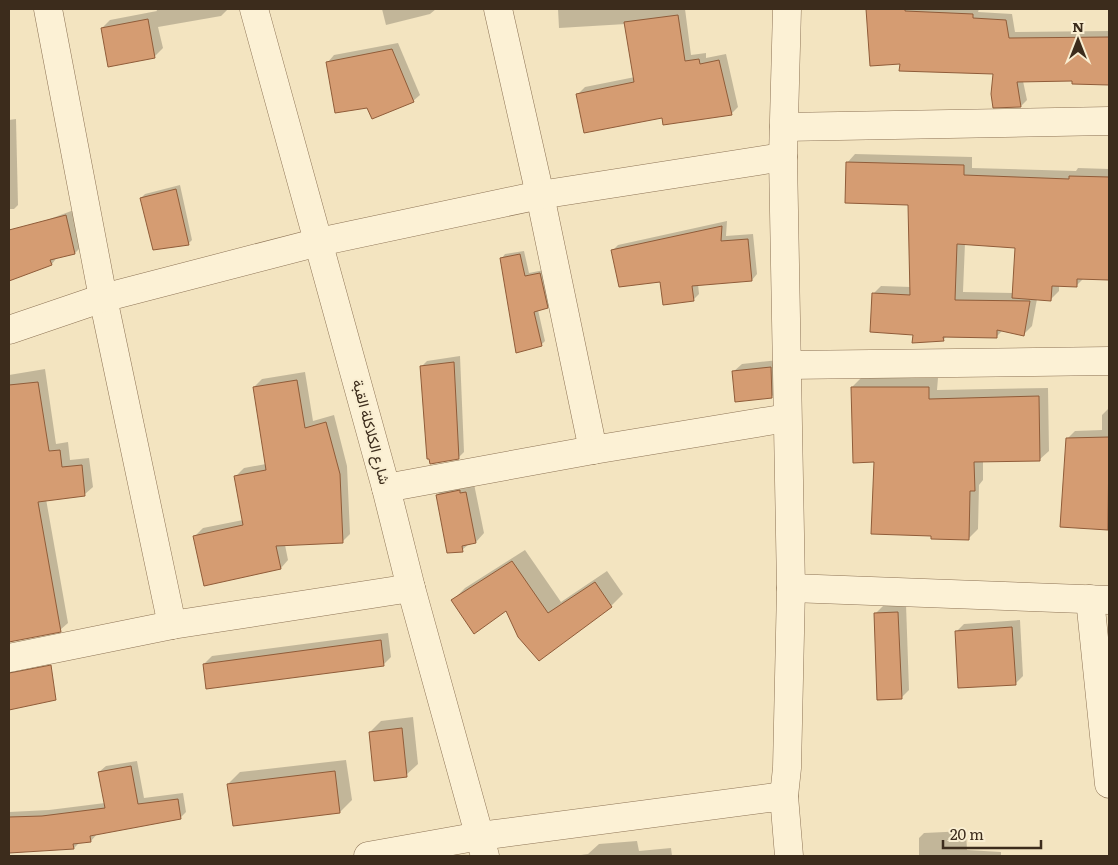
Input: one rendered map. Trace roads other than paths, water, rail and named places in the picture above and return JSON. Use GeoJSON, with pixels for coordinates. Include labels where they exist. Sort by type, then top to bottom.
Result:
{"type":"FeatureCollection","features":[{"type":"Feature","properties":{"kind":"street"},"geometry":{"type":"LineString","coordinates":[[48,9],[103,298],[172,625]]}},
{"type":"Feature","properties":{"kind":"street","name":"شارع الكلاكلة القبة"},"geometry":{"type":"LineString","coordinates":[[254,9],[482,846]]}},
{"type":"Feature","properties":{"kind":"street"},"geometry":{"type":"LineString","coordinates":[[498,9],[540,195],[593,450]]}},
{"type":"Feature","properties":{"kind":"street"},"geometry":{"type":"LineString","coordinates":[[787,9],[783,157],[790,588],[787,768],[784,796],[789,856]]}},
{"type":"Feature","properties":{"kind":"street"},"geometry":{"type":"LineString","coordinates":[[784,127],[1109,121]]}},
{"type":"Feature","properties":{"kind":"street"},"geometry":{"type":"LineString","coordinates":[[9,330],[103,298],[318,242],[540,195],[783,157]]}},
{"type":"Feature","properties":{"kind":"street"},"geometry":{"type":"LineString","coordinates":[[787,365],[1109,361]]}},
{"type":"Feature","properties":{"kind":"street"},"geometry":{"type":"LineString","coordinates":[[386,488],[593,450],[787,418]]}},
{"type":"Feature","properties":{"kind":"street"},"geometry":{"type":"LineString","coordinates":[[9,658],[172,625],[411,588]]}},
{"type":"Feature","properties":{"kind":"street"},"geometry":{"type":"LineString","coordinates":[[790,588],[1100,600],[1109,784]]}},
{"type":"Feature","properties":{"kind":"street"},"geometry":{"type":"LineString","coordinates":[[368,856],[482,846],[784,796]]}}]}
